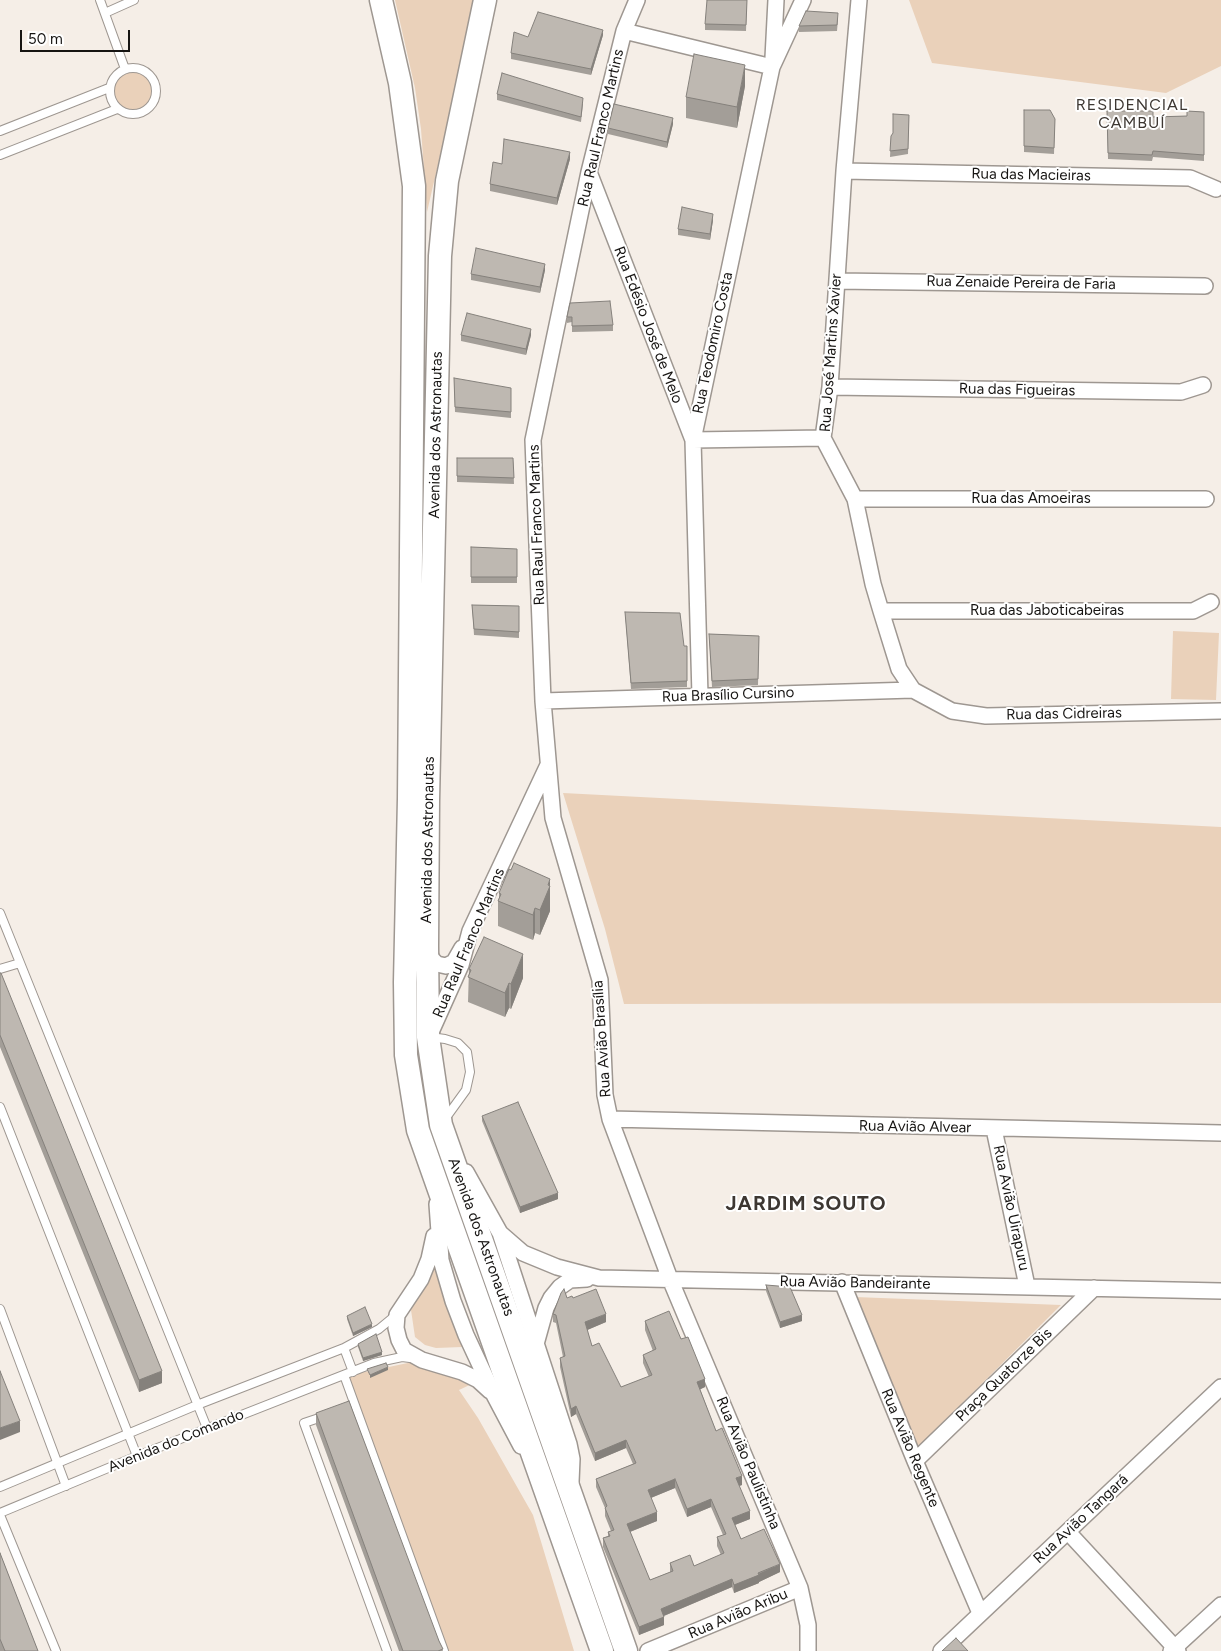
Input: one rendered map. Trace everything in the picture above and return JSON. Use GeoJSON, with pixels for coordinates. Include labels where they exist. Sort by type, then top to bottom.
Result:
{"type":"FeatureCollection","features":[{"type":"Feature","properties":{"kind":"main road","name":"Avenida dos Astronautas"},"geometry":{"type":"LineString","coordinates":[[381,0],[400,83],[414,186],[409,788],[405,982],[406,1055],[418,1130],[434,1175],[443,1216],[502,1393],[551,1505],[602,1651]]}},
{"type":"Feature","properties":{"kind":"main road","name":"Avenida dos Astronautas"},"geometry":{"type":"LineString","coordinates":[[485,0],[447,181],[440,256],[429,762],[428,1037],[441,1125],[478,1210],[541,1382],[571,1491],[626,1651]]}},
{"type":"Feature","properties":{"kind":"street","name":"Rua Raul Franco Martins"},"geometry":{"type":"LineString","coordinates":[[428,1037],[460,965],[470,931],[549,764],[543,700],[533,440],[589,172],[624,31],[637,0]]}},
{"type":"Feature","properties":{"kind":"street"},"geometry":{"type":"LineString","coordinates":[[624,31],[772,67],[776,0]]}},
{"type":"Feature","properties":{"kind":"street","name":"Rua Teodomiro Costa"},"geometry":{"type":"LineString","coordinates":[[700,696],[693,440],[772,67],[803,0]]}},
{"type":"Feature","properties":{"kind":"street","name":"Rua José Martins Xavier"},"geometry":{"type":"LineString","coordinates":[[859,0],[844,172],[830,387],[824,438],[855,499],[880,611],[899,669],[913,690]]}},
{"type":"Feature","properties":{"kind":"street","name":"Rua Edésio José de Melo"},"geometry":{"type":"LineString","coordinates":[[589,172],[693,440]]}},
{"type":"Feature","properties":{"kind":"street","name":"Rua das Macieiras"},"geometry":{"type":"LineString","coordinates":[[844,172],[1190,178],[1216,189]]}},
{"type":"Feature","properties":{"kind":"street","name":"Rua Zenaide Pereira de Faria"},"geometry":{"type":"LineString","coordinates":[[837,281],[1206,286]]}},
{"type":"Feature","properties":{"kind":"street","name":"Rua das Figueiras"},"geometry":{"type":"LineString","coordinates":[[830,387],[1180,392],[1203,385]]}},
{"type":"Feature","properties":{"kind":"street"},"geometry":{"type":"LineString","coordinates":[[693,440],[824,438]]}},
{"type":"Feature","properties":{"kind":"street","name":"Rua das Amoeiras"},"geometry":{"type":"LineString","coordinates":[[855,499],[1206,499]]}},
{"type":"Feature","properties":{"kind":"street","name":"Rua das Jaboticabeiras"},"geometry":{"type":"LineString","coordinates":[[880,611],[1193,611],[1211,602]]}},
{"type":"Feature","properties":{"kind":"street","name":"Rua Brasílio Cursino"},"geometry":{"type":"LineString","coordinates":[[543,700],[913,690]]}},
{"type":"Feature","properties":{"kind":"street","name":"Rua das Cidreiras"},"geometry":{"type":"LineString","coordinates":[[913,690],[952,711],[986,716],[1221,711]]}},
{"type":"Feature","properties":{"kind":"street","name":"Rua Avião Brasília"},"geometry":{"type":"LineString","coordinates":[[549,764],[553,818],[600,980],[605,1095],[610,1119],[670,1279]]}},
{"type":"Feature","properties":{"kind":"street"},"geometry":{"type":"LineString","coordinates":[[427,946],[432,959],[437,964],[446,966],[454,962],[470,931]]}},
{"type":"Feature","properties":{"kind":"street","name":"Rua Avião Alvear"},"geometry":{"type":"LineString","coordinates":[[610,1119],[1221,1133]]}},
{"type":"Feature","properties":{"kind":"street","name":"Rua Avião Uirapuru"},"geometry":{"type":"LineString","coordinates":[[994,1129],[1027,1286]]}},
{"type":"Feature","properties":{"kind":"street"},"geometry":{"type":"LineString","coordinates":[[478,1210],[500,1233],[536,1344],[541,1382],[502,1393],[462,1372],[422,1360],[404,1350],[396,1328],[397,1315],[421,1280],[443,1216],[478,1210]]}},
{"type":"Feature","properties":{"kind":"street","name":"Rua Avião Bandeirante"},"geometry":{"type":"LineString","coordinates":[[500,1233],[523,1253],[557,1267],[599,1278],[1221,1291]]}},
{"type":"Feature","properties":{"kind":"street"},"geometry":{"type":"LineString","coordinates":[[536,1344],[546,1308],[560,1287],[570,1280],[599,1278]]}},
{"type":"Feature","properties":{"kind":"street","name":"Rua Avião Paulistinha"},"geometry":{"type":"LineString","coordinates":[[670,1279],[800,1588],[808,1625],[808,1651]]}},
{"type":"Feature","properties":{"kind":"street","name":"Rua Avião Regente"},"geometry":{"type":"LineString","coordinates":[[842,1282],[915,1461],[980,1613]]}},
{"type":"Feature","properties":{"kind":"street","name":"Praça Quatorze Bis"},"geometry":{"type":"LineString","coordinates":[[915,1461],[1094,1288]]}},
{"type":"Feature","properties":{"kind":"street","name":"Rua Avião Tangará"},"geometry":{"type":"LineString","coordinates":[[949,1646],[980,1613],[1221,1387]]}},
{"type":"Feature","properties":{"kind":"street"},"geometry":{"type":"LineString","coordinates":[[1068,1532],[1174,1650],[1221,1605]]}},
{"type":"Feature","properties":{"kind":"street","name":"Rua Avião Aribu"},"geometry":{"type":"LineString","coordinates":[[648,1651],[800,1588]]}},
{"type":"Feature","properties":{"kind":"lane"},"geometry":{"type":"LineString","coordinates":[[100,0],[125,69]]}},
{"type":"Feature","properties":{"kind":"lane"},"geometry":{"type":"LineString","coordinates":[[105,13],[134,0]]}},
{"type":"Feature","properties":{"kind":"lane"},"geometry":{"type":"LineString","coordinates":[[136,68],[146,72],[154,80],[156,96],[151,106],[142,113],[131,115],[124,113],[117,109],[109,96],[109,88],[114,76],[125,69],[136,68]]}},
{"type":"Feature","properties":{"kind":"lane"},"geometry":{"type":"LineString","coordinates":[[0,131],[109,88]]}},
{"type":"Feature","properties":{"kind":"lane"},"geometry":{"type":"LineString","coordinates":[[0,155],[117,109]]}},
{"type":"Feature","properties":{"kind":"lane"},"geometry":{"type":"LineString","coordinates":[[0,913],[207,1428]]}},
{"type":"Feature","properties":{"kind":"lane"},"geometry":{"type":"LineString","coordinates":[[0,969],[20,963]]}},
{"type":"Feature","properties":{"kind":"lane"},"geometry":{"type":"LineString","coordinates":[[428,1037],[445,1039],[458,1044],[467,1052],[470,1072],[466,1090],[441,1125]]}},
{"type":"Feature","properties":{"kind":"lane"},"geometry":{"type":"LineString","coordinates":[[0,1107],[137,1456]]}},
{"type":"Feature","properties":{"kind":"lane"},"geometry":{"type":"LineString","coordinates":[[0,1309],[66,1486]]}},
{"type":"Feature","properties":{"kind":"lane","name":"Avenida do Comando"},"geometry":{"type":"LineString","coordinates":[[0,1487],[197,1405],[344,1348],[379,1329],[397,1315]]}},
{"type":"Feature","properties":{"kind":"lane"},"geometry":{"type":"LineString","coordinates":[[344,1348],[353,1372]]}},
{"type":"Feature","properties":{"kind":"lane","name":"Avenida do Comando"},"geometry":{"type":"LineString","coordinates":[[0,1514],[137,1456],[374,1363],[402,1357],[422,1360]]}},
{"type":"Feature","properties":{"kind":"lane"},"geometry":{"type":"LineString","coordinates":[[344,1375],[444,1651]]}},
{"type":"Feature","properties":{"kind":"lane"},"geometry":{"type":"LineString","coordinates":[[347,1408],[355,1405]]}},
{"type":"Feature","properties":{"kind":"lane"},"geometry":{"type":"LineString","coordinates":[[330,1414],[304,1423],[387,1651]]}},
{"type":"Feature","properties":{"kind":"lane"},"geometry":{"type":"LineString","coordinates":[[0,1514],[56,1651]]}},
{"type":"Feature","properties":{"kind":"shaded area"},"geometry":{"type":"Polygon","coordinates":[[[395,0],[476,0],[427,212],[421,129],[415,88],[395,0]]]}},
{"type":"Feature","properties":{"kind":"shaded area"},"geometry":{"type":"Polygon","coordinates":[[[909,0],[1221,0],[1221,66],[1166,93],[932,63],[909,0]]]}},
{"type":"Feature","properties":{"kind":"shaded area"},"geometry":{"type":"Polygon","coordinates":[[[137,71],[144,74],[150,80],[153,91],[152,99],[144,108],[137,111],[129,111],[122,108],[114,99],[113,87],[116,80],[125,72],[137,71]]]}},
{"type":"Feature","properties":{"kind":"shaded area"},"geometry":{"type":"Polygon","coordinates":[[[1173,631],[1219,633],[1216,700],[1171,699],[1173,631]]]}},
{"type":"Feature","properties":{"kind":"shaded area"},"geometry":{"type":"Polygon","coordinates":[[[563,793],[1221,827],[1221,1003],[624,1004],[605,929],[563,793]]]}},
{"type":"Feature","properties":{"kind":"shaded area"},"geometry":{"type":"Polygon","coordinates":[[[434,1262],[462,1347],[436,1348],[425,1345],[415,1337],[411,1310],[434,1262]]]}},
{"type":"Feature","properties":{"kind":"shaded area"},"geometry":{"type":"Polygon","coordinates":[[[855,1297],[1061,1305],[916,1449],[855,1297]]]}},
{"type":"Feature","properties":{"kind":"shaded area"},"geometry":{"type":"Polygon","coordinates":[[[422,1360],[476,1382],[459,1390],[478,1418],[533,1515],[574,1651],[448,1651],[346,1376],[422,1360]]]}},
{"type":"Feature","properties":{"kind":"building"},"geometry":{"type":"Polygon","coordinates":[[[707,0],[747,0],[746,25],[705,24],[707,0]]]}},
{"type":"Feature","properties":{"kind":"building"},"geometry":{"type":"Polygon","coordinates":[[[806,11],[838,13],[837,25],[799,26],[806,11]]]}},
{"type":"Feature","properties":{"kind":"building"},"geometry":{"type":"Polygon","coordinates":[[[538,12],[603,30],[591,69],[511,53],[514,32],[528,37],[538,12]]]}},
{"type":"Feature","properties":{"kind":"building"},"geometry":{"type":"Polygon","coordinates":[[[694,54],[745,65],[737,107],[686,97],[694,54]]]}},
{"type":"Feature","properties":{"kind":"building"},"geometry":{"type":"Polygon","coordinates":[[[502,73],[583,98],[581,117],[497,94],[502,73]]]}},
{"type":"Feature","properties":{"kind":"building"},"geometry":{"type":"Polygon","coordinates":[[[614,104],[673,118],[667,142],[608,128],[614,104]]]}},
{"type":"Feature","properties":{"kind":"building"},"geometry":{"type":"Polygon","coordinates":[[[1024,110],[1050,110],[1055,119],[1054,148],[1024,146],[1024,110]]]}},
{"type":"Feature","properties":{"kind":"building"},"geometry":{"type":"Polygon","coordinates":[[[1107,111],[1153,111],[1153,117],[1187,116],[1187,111],[1204,112],[1204,155],[1153,151],[1152,155],[1108,153],[1107,111]]]}},
{"type":"Feature","properties":{"kind":"building"},"geometry":{"type":"Polygon","coordinates":[[[893,114],[909,115],[908,149],[890,151],[893,133],[893,114]]]}},
{"type":"Feature","properties":{"kind":"building"},"geometry":{"type":"Polygon","coordinates":[[[504,139],[570,152],[557,198],[490,184],[493,162],[502,164],[504,139]]]}},
{"type":"Feature","properties":{"kind":"building"},"geometry":{"type":"Polygon","coordinates":[[[682,207],[713,214],[710,234],[678,229],[682,207]]]}},
{"type":"Feature","properties":{"kind":"building"},"geometry":{"type":"Polygon","coordinates":[[[476,248],[545,264],[540,287],[471,274],[476,248]]]}},
{"type":"Feature","properties":{"kind":"building"},"geometry":{"type":"Polygon","coordinates":[[[610,301],[613,325],[572,326],[572,317],[567,317],[570,303],[610,301]]]}},
{"type":"Feature","properties":{"kind":"building"},"geometry":{"type":"Polygon","coordinates":[[[467,313],[531,329],[526,349],[461,335],[467,313]]]}},
{"type":"Feature","properties":{"kind":"building"},"geometry":{"type":"Polygon","coordinates":[[[454,378],[511,388],[511,412],[455,407],[454,378]]]}},
{"type":"Feature","properties":{"kind":"building"},"geometry":{"type":"Polygon","coordinates":[[[457,458],[513,458],[514,478],[457,476],[457,458]]]}},
{"type":"Feature","properties":{"kind":"building"},"geometry":{"type":"Polygon","coordinates":[[[471,547],[517,549],[517,577],[471,577],[471,547]]]}},
{"type":"Feature","properties":{"kind":"building"},"geometry":{"type":"Polygon","coordinates":[[[472,605],[519,606],[519,632],[474,629],[472,605]]]}},
{"type":"Feature","properties":{"kind":"building"},"geometry":{"type":"Polygon","coordinates":[[[625,612],[680,613],[684,646],[687,646],[687,681],[631,683],[625,612]]]}},
{"type":"Feature","properties":{"kind":"building"},"geometry":{"type":"Polygon","coordinates":[[[709,634],[759,636],[758,679],[712,681],[709,634]]]}},
{"type":"Feature","properties":{"kind":"building"},"geometry":{"type":"Polygon","coordinates":[[[514,863],[550,879],[548,885],[550,886],[540,910],[535,908],[533,915],[498,901],[501,894],[499,893],[509,869],[511,870],[514,863]]]}},
{"type":"Feature","properties":{"kind":"building"},"geometry":{"type":"Polygon","coordinates":[[[484,937],[523,954],[511,984],[509,983],[505,993],[468,977],[471,970],[469,969],[484,937]]]}},
{"type":"Feature","properties":{"kind":"building"},"geometry":{"type":"Polygon","coordinates":[[[0,973],[162,1371],[139,1380],[0,1035],[0,973]]]}},
{"type":"Feature","properties":{"kind":"building"},"geometry":{"type":"Polygon","coordinates":[[[518,1102],[558,1193],[520,1207],[482,1116],[518,1102]]]}},
{"type":"Feature","properties":{"kind":"building"},"geometry":{"type":"Polygon","coordinates":[[[766,1285],[790,1287],[802,1315],[780,1322],[766,1285]]]}},
{"type":"Feature","properties":{"kind":"building"},"geometry":{"type":"Polygon","coordinates":[[[564,1289],[567,1298],[572,1296],[573,1298],[596,1289],[606,1314],[585,1322],[592,1346],[599,1343],[621,1387],[652,1375],[643,1355],[656,1349],[645,1321],[669,1311],[681,1339],[688,1337],[705,1379],[697,1382],[716,1431],[722,1428],[742,1476],[736,1478],[750,1511],[732,1518],[741,1539],[764,1529],[780,1564],[734,1585],[732,1579],[661,1609],[664,1617],[639,1627],[603,1538],[610,1536],[608,1532],[614,1530],[596,1479],[636,1463],[626,1440],[595,1453],[576,1406],[571,1409],[560,1358],[565,1356],[556,1315],[553,1314],[564,1289]],[[675,1479],[648,1490],[657,1512],[627,1524],[650,1580],[673,1571],[670,1563],[690,1555],[694,1566],[724,1553],[717,1537],[726,1534],[711,1499],[687,1509],[675,1479]]]}},
{"type":"Feature","properties":{"kind":"building"},"geometry":{"type":"Polygon","coordinates":[[[365,1307],[372,1324],[353,1333],[347,1316],[365,1307]]]}},
{"type":"Feature","properties":{"kind":"building"},"geometry":{"type":"Polygon","coordinates":[[[376,1334],[382,1352],[363,1358],[358,1344],[376,1334]]]}},
{"type":"Feature","properties":{"kind":"building"},"geometry":{"type":"Polygon","coordinates":[[[386,1363],[388,1367],[370,1375],[367,1369],[386,1363]]]}},
{"type":"Feature","properties":{"kind":"building"},"geometry":{"type":"Polygon","coordinates":[[[0,1371],[20,1421],[0,1428],[0,1371]]]}},
{"type":"Feature","properties":{"kind":"building"},"geometry":{"type":"Polygon","coordinates":[[[349,1401],[443,1649],[438,1651],[403,1651],[316,1413],[349,1401]]]}},
{"type":"Feature","properties":{"kind":"building"},"geometry":{"type":"Polygon","coordinates":[[[0,1553],[38,1651],[5,1651],[0,1639],[0,1553]]]}},
{"type":"Feature","properties":{"kind":"building"},"geometry":{"type":"Polygon","coordinates":[[[956,1638],[968,1651],[942,1651],[956,1638]]]}},
{"type":"Feature","properties":{"kind":"district","name":"RESIDENCIAL CAMBUÍ"},"geometry":{"type":"Point","coordinates":[1132,114]}},
{"type":"Feature","properties":{"kind":"district","name":"JARDIM SOUTO"},"geometry":{"type":"Point","coordinates":[806,1204]}}]}
